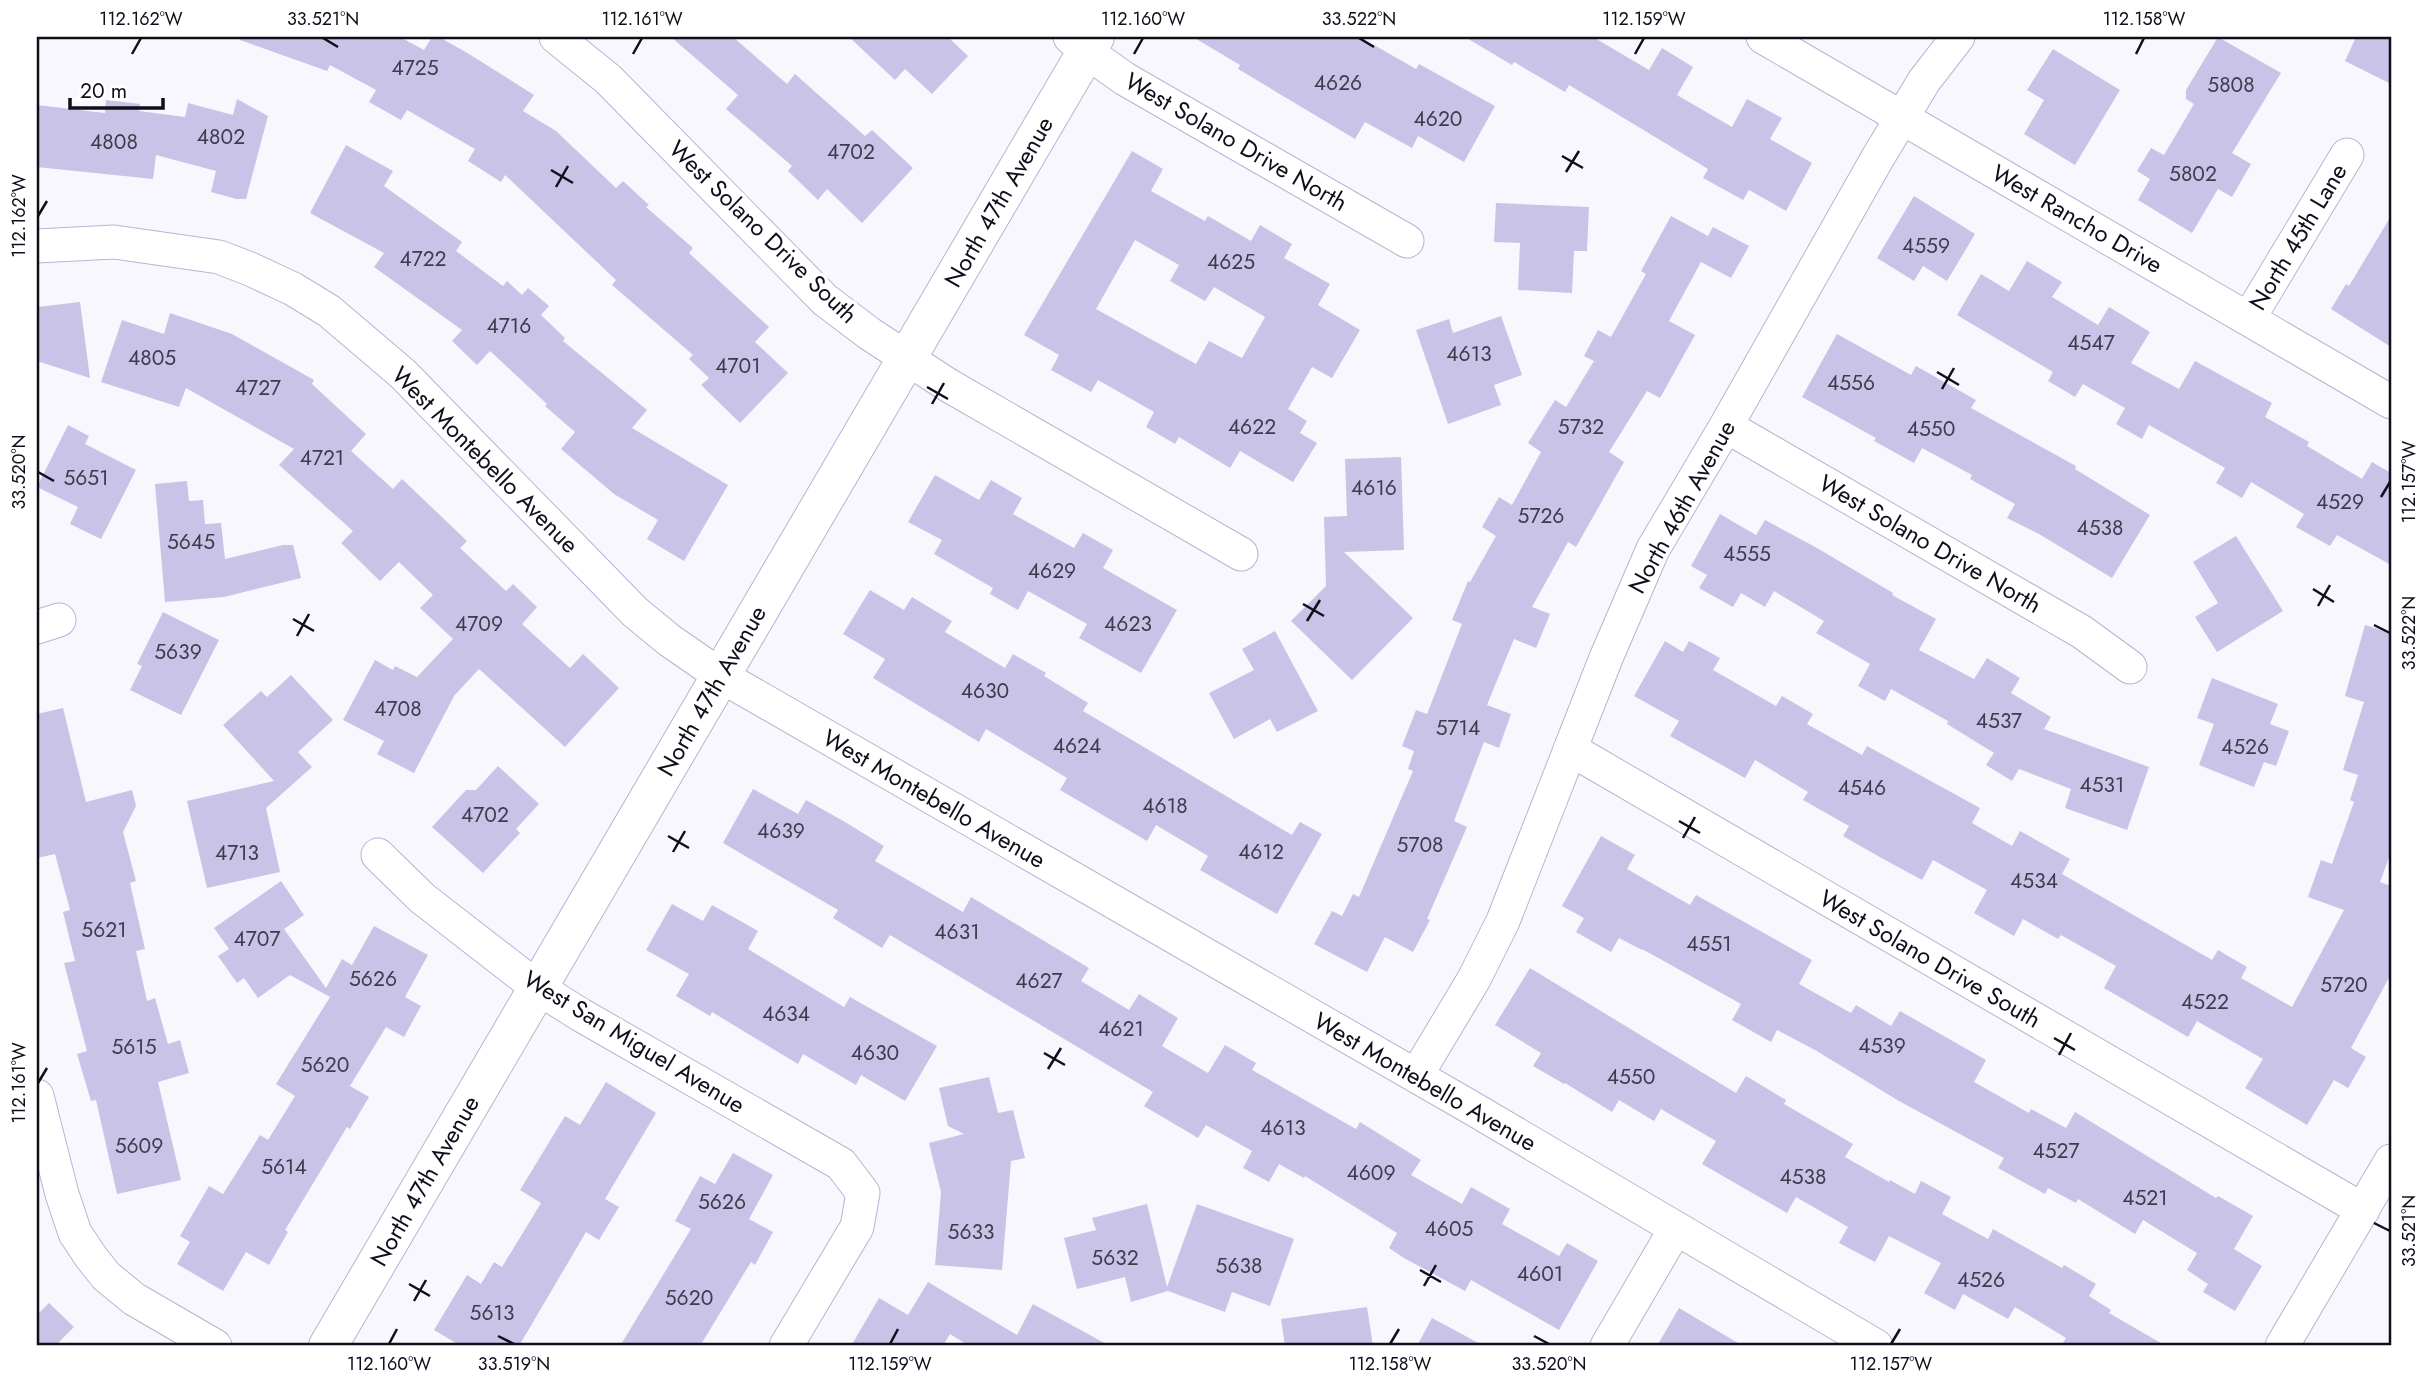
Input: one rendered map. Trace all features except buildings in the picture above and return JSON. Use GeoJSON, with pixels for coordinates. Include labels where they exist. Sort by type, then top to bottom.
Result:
{"type":"FeatureCollection","features":[{"type":"Feature","properties":{"kind":"street","name":"West Solano Drive South"},"geometry":{"type":"LineString","coordinates":[[556,37],[608,79],[825,300],[870,334],[959,391],[1241,554]]}},
{"type":"Feature","properties":{"kind":"street","name":"West Rancho Drive"},"geometry":{"type":"LineString","coordinates":[[1763,37],[2391,402]]}},
{"type":"Feature","properties":{"kind":"street","name":"North 46th Avenue"},"geometry":{"type":"LineString","coordinates":[[1416,1076],[1474,979],[1503,921],[1570,749],[1653,549],[1924,81],[1958,37]]}},
{"type":"Feature","properties":{"kind":"street","name":"North 47th Avenue"},"geometry":{"type":"LineString","coordinates":[[328,1346],[907,358],[1084,42]]}},
{"type":"Feature","properties":{"kind":"street","name":"West Solano Drive North"},"geometry":{"type":"LineString","coordinates":[[1084,42],[1125,79],[1407,242]]}},
{"type":"Feature","properties":{"kind":"street","name":"North 45th Lane"},"geometry":{"type":"LineString","coordinates":[[2249,318],[2347,155]]}},
{"type":"Feature","properties":{"kind":"street","name":"West Montebello Avenue"},"geometry":{"type":"LineString","coordinates":[[37,246],[114,242],[219,257],[261,274],[329,311],[403,374],[635,612],[669,640],[721,676],[1416,1076],[1876,1346]]}},
{"type":"Feature","properties":{"kind":"street","name":"West Solano Drive North"},"geometry":{"type":"LineString","coordinates":[[1726,426],[2082,632],[2130,667]]}},
{"type":"Feature","properties":{"kind":"street","name":"West Solano Drive South"},"geometry":{"type":"LineString","coordinates":[[1570,749],[2363,1210]]}},
{"type":"Feature","properties":{"kind":"street","name":"West San Miguel Avenue"},"geometry":{"type":"LineString","coordinates":[[378,855],[422,898],[538,988],[841,1164],[863,1193],[857,1227],[786,1346]]}},
{"type":"Feature","properties":{"kind":"street"},"geometry":{"type":"LineString","coordinates":[[37,1096],[75,1233],[91,1257],[106,1276],[134,1298],[215,1346]]}},
{"type":"Feature","properties":{"kind":"street"},"geometry":{"type":"LineString","coordinates":[[2282,1346],[2391,1161]]}},
{"type":"Feature","properties":{"kind":"street"},"geometry":{"type":"LineString","coordinates":[[1607,1346],[1676,1228]]}}]}
